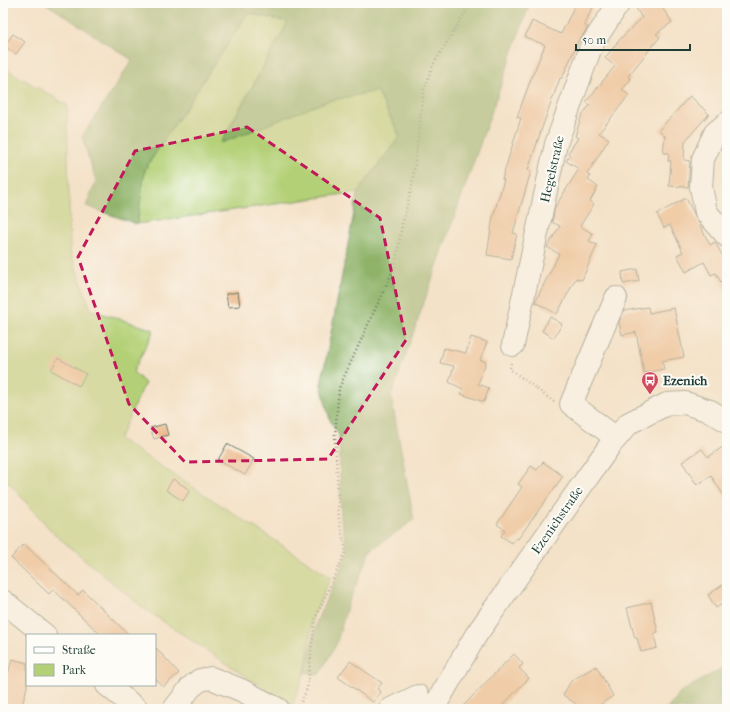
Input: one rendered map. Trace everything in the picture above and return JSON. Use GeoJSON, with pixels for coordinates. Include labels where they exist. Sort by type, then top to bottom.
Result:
{"type":"FeatureCollection","features":[{"type":"Feature","properties":{"kind":"street","name":"Hegelstraße"},"geometry":{"type":"LineString","coordinates":[[513,345],[556,144],[592,44],[619,3]]}},
{"type":"Feature","properties":{"kind":"street"},"geometry":{"type":"LineString","coordinates":[[727,123],[715,133],[703,159],[700,187],[706,212],[727,236]]}},
{"type":"Feature","properties":{"kind":"street"},"geometry":{"type":"LineString","coordinates":[[616,298],[571,404],[616,438]]}},
{"type":"Feature","properties":{"kind":"street","name":"Ezenichstraße"},"geometry":{"type":"LineString","coordinates":[[426,702],[476,635],[616,438],[629,423],[667,404],[685,403],[710,411],[727,421]]}},
{"type":"Feature","properties":{"kind":"street"},"geometry":{"type":"LineString","coordinates":[[3,601],[44,634]]}},
{"type":"Feature","properties":{"kind":"street"},"geometry":{"type":"LineString","coordinates":[[174,709],[191,687],[200,680],[211,678],[242,690],[278,709]]}},
{"type":"Feature","properties":{"kind":"street"},"geometry":{"type":"LineString","coordinates":[[108,686],[136,709]]}},
{"type":"Feature","properties":{"kind":"street"},"geometry":{"type":"LineString","coordinates":[[392,709],[426,702]]}},
{"type":"Feature","properties":{"kind":"path"},"geometry":{"type":"LineString","coordinates":[[298,709],[308,689],[315,619],[346,551],[338,520],[335,435],[339,388],[395,266],[402,225],[412,186],[424,90],[433,65],[471,3]]}},
{"type":"Feature","properties":{"kind":"highlighted area"},"geometry":{"type":"Polygon","coordinates":[[[247,127],[380,218],[406,340],[328,459],[185,462],[129,404],[78,257],[135,151],[247,127]]]}},
{"type":"Feature","properties":{"kind":"green space"},"geometry":{"type":"Polygon","coordinates":[[[45,3],[530,3],[391,396],[414,520],[371,550],[348,604],[336,645],[319,675],[305,672],[317,620],[348,552],[341,519],[339,435],[330,420],[321,385],[358,192],[400,136],[377,91],[327,101],[221,143],[288,22],[248,13],[145,169],[137,224],[86,206],[96,181],[82,137],[132,60],[45,3]]]}},
{"type":"Feature","properties":{"kind":"green space"},"geometry":{"type":"Polygon","coordinates":[[[248,13],[288,22],[221,142],[327,101],[377,91],[400,137],[358,192],[137,224],[145,169],[248,13]]]}},
{"type":"Feature","properties":{"kind":"green space"},"geometry":{"type":"Polygon","coordinates":[[[3,67],[67,105],[70,251],[91,310],[154,330],[133,372],[145,383],[119,439],[331,577],[313,617],[305,672],[292,707],[143,608],[53,533],[3,476],[3,67]]]}},
{"type":"Feature","properties":{"kind":"green space"},"geometry":{"type":"Polygon","coordinates":[[[727,665],[727,709],[667,709],[681,692],[727,665]]]}},
{"type":"Feature","properties":{"kind":"building"},"geometry":{"type":"Polygon","coordinates":[[[576,3],[595,3],[584,25],[588,27],[581,38],[580,37],[562,78],[560,78],[528,170],[531,171],[513,233],[517,234],[511,259],[487,255],[493,217],[504,180],[502,179],[521,118],[517,117],[545,45],[525,37],[532,21],[561,34],[576,3]]]}},
{"type":"Feature","properties":{"kind":"building"},"geometry":{"type":"Polygon","coordinates":[[[633,3],[659,3],[672,22],[656,34],[660,37],[628,76],[631,79],[622,90],[629,95],[599,133],[609,139],[587,174],[590,176],[588,180],[598,187],[590,201],[594,204],[580,226],[593,234],[589,241],[597,245],[582,280],[576,278],[557,314],[535,302],[559,254],[547,247],[560,226],[552,222],[555,207],[579,169],[566,161],[570,155],[568,153],[578,138],[575,136],[582,115],[590,105],[586,102],[615,66],[605,58],[621,38],[642,18],[633,3]]]}},
{"type":"Feature","properties":{"kind":"building"},"geometry":{"type":"Polygon","coordinates":[[[13,34],[25,42],[16,54],[4,46],[13,34]]]}},
{"type":"Feature","properties":{"kind":"building"},"geometry":{"type":"Polygon","coordinates":[[[690,96],[709,114],[685,141],[684,160],[690,161],[688,187],[669,186],[671,161],[668,161],[669,153],[663,153],[665,136],[659,130],[690,96]]]}},
{"type":"Feature","properties":{"kind":"building"},"geometry":{"type":"Polygon","coordinates":[[[686,198],[710,245],[715,242],[727,264],[727,294],[716,273],[711,275],[704,262],[686,272],[677,255],[683,252],[670,225],[664,228],[657,214],[686,198]]]}},
{"type":"Feature","properties":{"kind":"building"},"geometry":{"type":"Polygon","coordinates":[[[637,269],[639,281],[623,284],[622,272],[637,269]]]}},
{"type":"Feature","properties":{"kind":"building"},"geometry":{"type":"Polygon","coordinates":[[[238,292],[240,306],[228,307],[226,294],[238,292]]]}},
{"type":"Feature","properties":{"kind":"building"},"geometry":{"type":"Polygon","coordinates":[[[648,307],[649,313],[674,308],[684,357],[662,361],[664,369],[644,373],[636,332],[622,335],[619,322],[624,311],[648,307]]]}},
{"type":"Feature","properties":{"kind":"building"},"geometry":{"type":"Polygon","coordinates":[[[550,317],[562,324],[554,338],[542,331],[550,317]]]}},
{"type":"Feature","properties":{"kind":"building"},"geometry":{"type":"Polygon","coordinates":[[[471,337],[487,342],[480,360],[486,362],[478,384],[489,388],[484,402],[461,394],[463,389],[449,382],[454,366],[440,363],[444,348],[466,353],[471,337]]]}},
{"type":"Feature","properties":{"kind":"building"},"geometry":{"type":"Polygon","coordinates":[[[58,358],[86,374],[79,386],[51,370],[58,358]]]}},
{"type":"Feature","properties":{"kind":"building"},"geometry":{"type":"Polygon","coordinates":[[[165,424],[168,435],[154,439],[150,428],[165,424]]]}},
{"type":"Feature","properties":{"kind":"building"},"geometry":{"type":"Polygon","coordinates":[[[227,444],[254,459],[245,475],[218,460],[227,444]]]}},
{"type":"Feature","properties":{"kind":"building"},"geometry":{"type":"Polygon","coordinates":[[[727,444],[727,500],[711,476],[697,485],[682,462],[702,449],[708,457],[727,444]]]}},
{"type":"Feature","properties":{"kind":"building"},"geometry":{"type":"Polygon","coordinates":[[[543,462],[563,476],[518,539],[516,538],[512,543],[501,536],[505,530],[497,524],[522,487],[518,484],[531,466],[537,470],[543,462]]]}},
{"type":"Feature","properties":{"kind":"building"},"geometry":{"type":"Polygon","coordinates":[[[173,479],[190,490],[183,501],[166,490],[173,479]]]}},
{"type":"Feature","properties":{"kind":"building"},"geometry":{"type":"Polygon","coordinates":[[[24,544],[78,595],[83,590],[128,634],[100,634],[53,589],[49,594],[11,558],[24,544]]]}},
{"type":"Feature","properties":{"kind":"building"},"geometry":{"type":"Polygon","coordinates":[[[727,582],[727,600],[716,608],[708,595],[727,582]]]}},
{"type":"Feature","properties":{"kind":"building"},"geometry":{"type":"Polygon","coordinates":[[[651,602],[658,632],[654,633],[657,648],[641,652],[637,638],[635,638],[627,608],[651,602]]]}},
{"type":"Feature","properties":{"kind":"building"},"geometry":{"type":"Polygon","coordinates":[[[156,648],[179,673],[163,687],[156,679],[156,648]]]}},
{"type":"Feature","properties":{"kind":"building"},"geometry":{"type":"Polygon","coordinates":[[[514,654],[523,664],[519,668],[529,678],[499,709],[460,709],[514,654]]]}},
{"type":"Feature","properties":{"kind":"building"},"geometry":{"type":"Polygon","coordinates":[[[12,659],[26,663],[27,687],[21,709],[3,709],[3,695],[12,659]]]}},
{"type":"Feature","properties":{"kind":"building"},"geometry":{"type":"Polygon","coordinates":[[[350,661],[382,683],[377,689],[381,692],[373,702],[338,677],[350,661]]]}},
{"type":"Feature","properties":{"kind":"building"},"geometry":{"type":"Polygon","coordinates":[[[596,666],[613,696],[601,704],[597,709],[583,709],[563,695],[571,681],[596,666]]]}},
{"type":"Feature","properties":{"kind":"place","name":"Ezenich"},"geometry":{"type":"Point","coordinates":[650,395]}}]}
